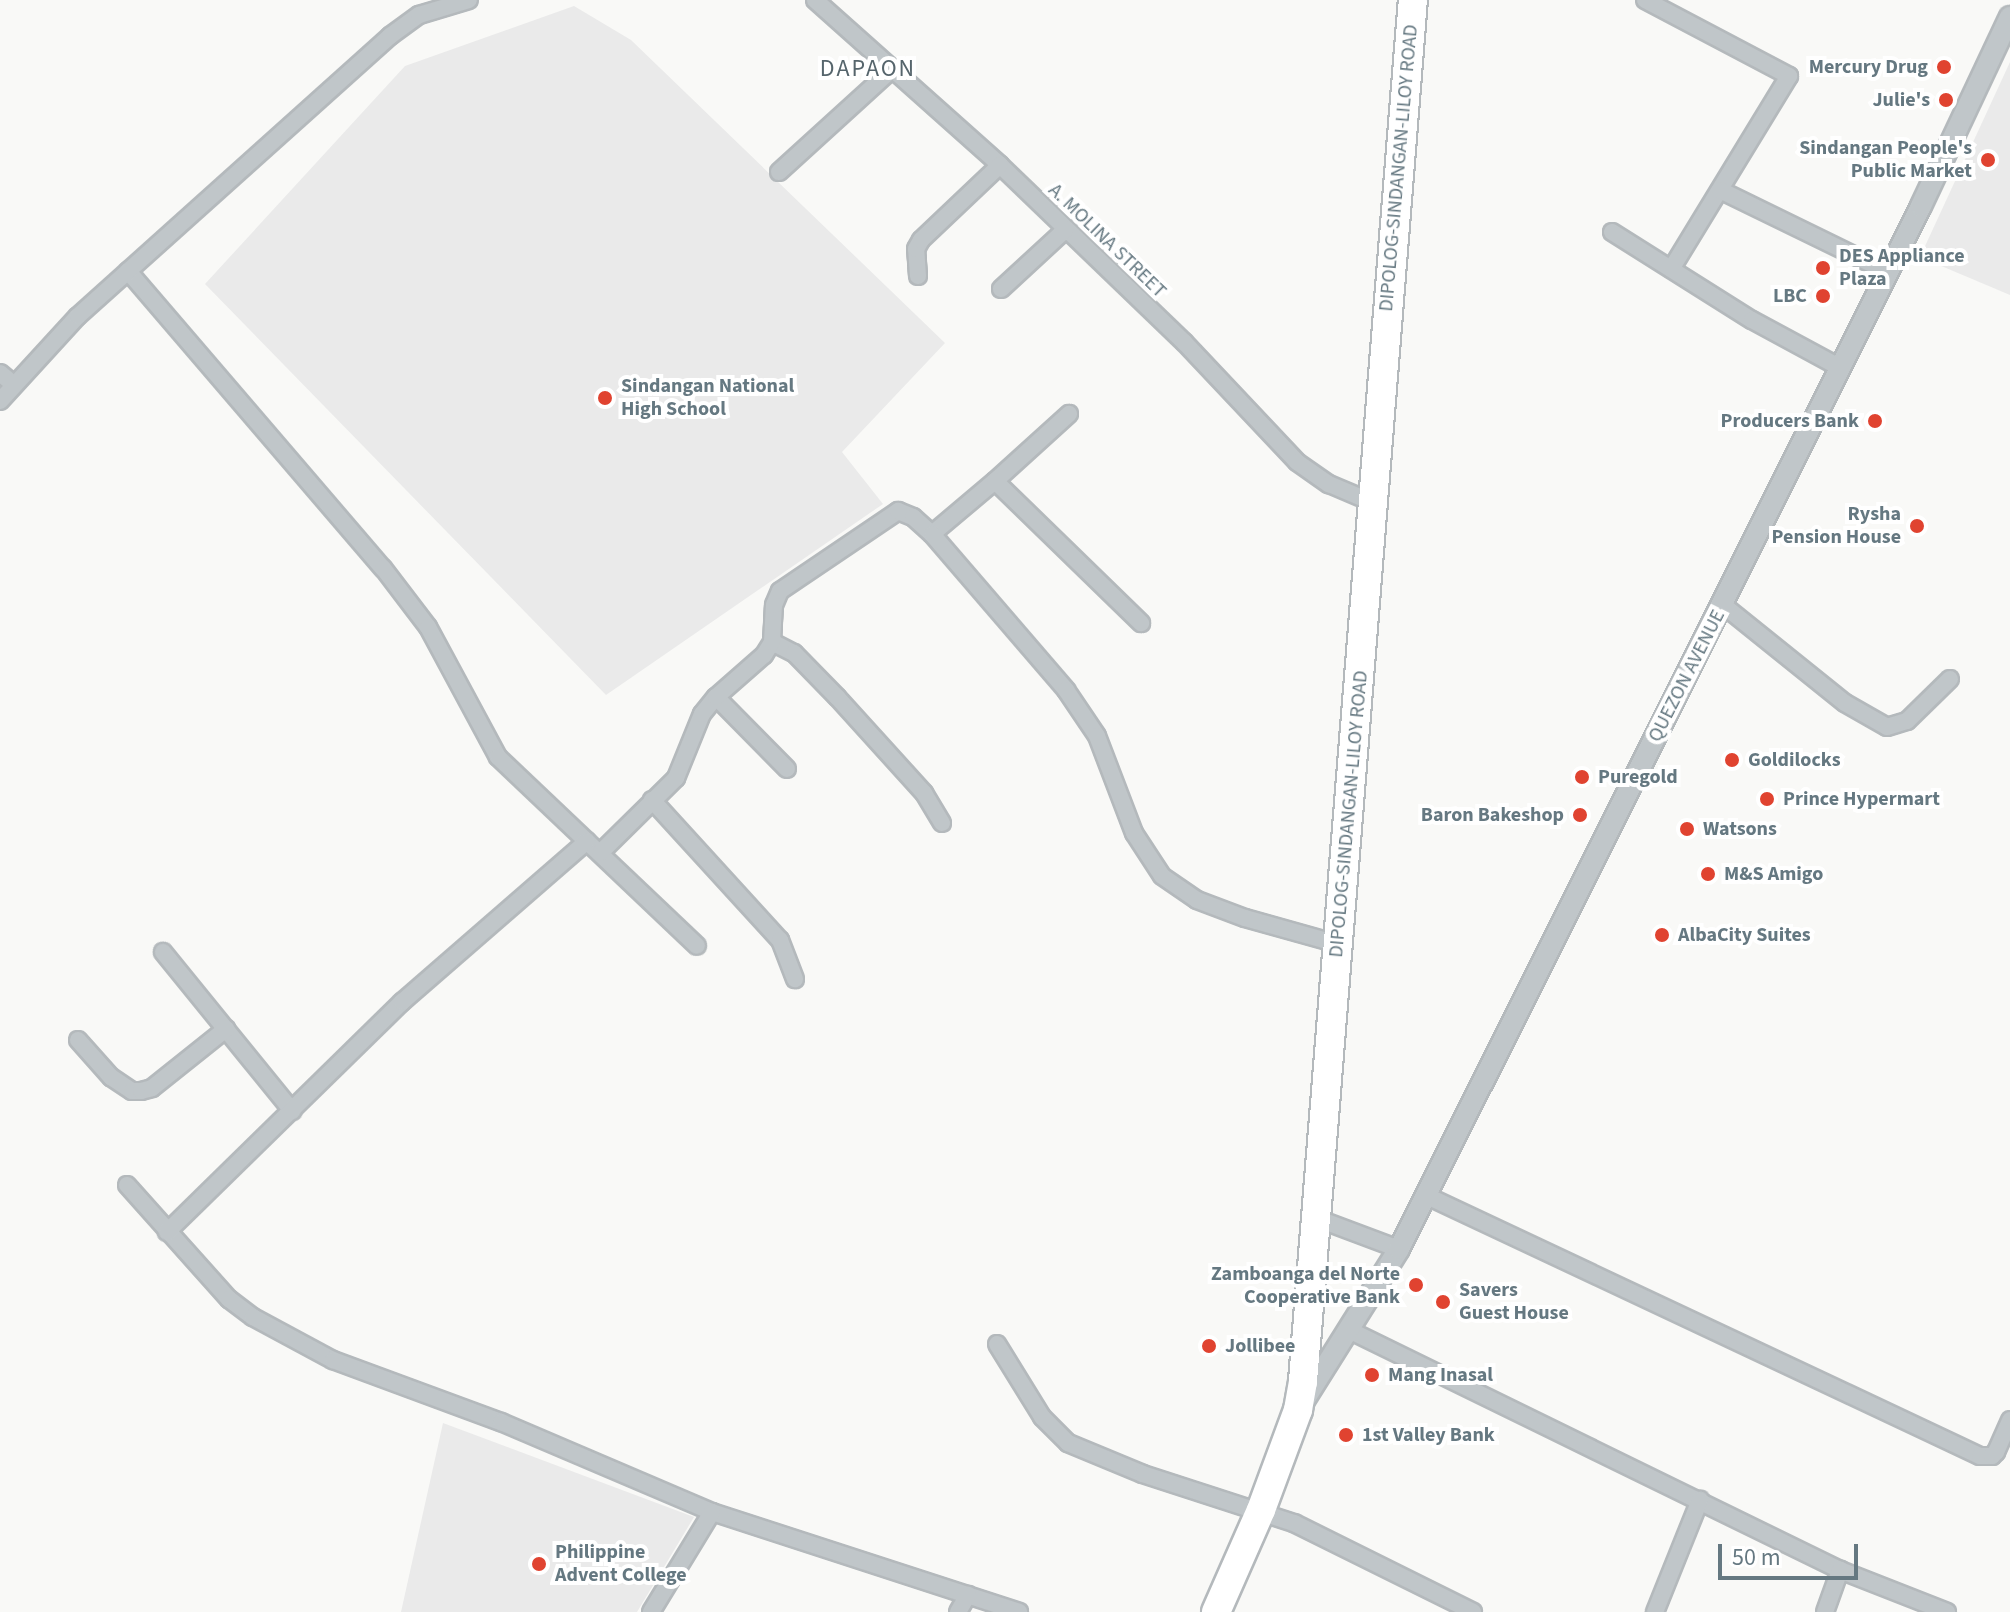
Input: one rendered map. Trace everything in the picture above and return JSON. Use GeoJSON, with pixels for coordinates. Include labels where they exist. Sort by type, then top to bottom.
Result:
{"type":"FeatureCollection","features":[{"type":"Feature","properties":{"kind":"highway","name":"DIPOLOG-SINDANGAN-LILOY ROAD"},"geometry":{"type":"LineString","coordinates":[[1216,1612],[1261,1510],[1298,1410],[1303,1381],[1413,0]]}},
{"type":"Feature","properties":{"kind":"street"},"geometry":{"type":"LineString","coordinates":[[0,401],[7,379],[404,25],[435,9],[469,0]]}},
{"type":"Feature","properties":{"kind":"street","name":"A. MOLINA STREET"},"geometry":{"type":"LineString","coordinates":[[815,0],[1000,165],[1184,342],[1297,462],[1329,484],[1374,503]]}},
{"type":"Feature","properties":{"kind":"street"},"geometry":{"type":"LineString","coordinates":[[1645,0],[1789,76],[1671,269]]}},
{"type":"Feature","properties":{"kind":"street","name":"QUEZON AVENUE"},"geometry":{"type":"LineString","coordinates":[[1298,1410],[1351,1331],[1399,1249],[1723,605],[1837,366],[1921,206],[2010,17]]}},
{"type":"Feature","properties":{"kind":"street"},"geometry":{"type":"LineString","coordinates":[[779,172],[891,70]]}},
{"type":"Feature","properties":{"kind":"street"},"geometry":{"type":"LineString","coordinates":[[918,276],[916,249],[921,240],[1000,165]]}},
{"type":"Feature","properties":{"kind":"street"},"geometry":{"type":"LineString","coordinates":[[1720,190],[1886,271]]}},
{"type":"Feature","properties":{"kind":"street"},"geometry":{"type":"LineString","coordinates":[[1001,289],[1066,229]]}},
{"type":"Feature","properties":{"kind":"street"},"geometry":{"type":"LineString","coordinates":[[1612,232],[1752,320],[1837,366]]}},
{"type":"Feature","properties":{"kind":"street"},"geometry":{"type":"LineString","coordinates":[[128,271],[414,608],[445,656],[498,757],[697,946]]}},
{"type":"Feature","properties":{"kind":"street"},"geometry":{"type":"LineString","coordinates":[[932,534],[1069,414]]}},
{"type":"Feature","properties":{"kind":"street"},"geometry":{"type":"LineString","coordinates":[[995,481],[1141,623]]}},
{"type":"Feature","properties":{"kind":"street"},"geometry":{"type":"LineString","coordinates":[[600,853],[676,778],[702,714],[716,697],[751,668],[772,642],[774,605],[780,591],[793,579],[898,511],[913,517],[932,534],[1084,714],[1097,736],[1134,833],[1162,876],[1197,900],[1245,918],[1338,944]]}},
{"type":"Feature","properties":{"kind":"street"},"geometry":{"type":"LineString","coordinates":[[1723,605],[1845,703],[1887,727],[1907,721],[1950,679]]}},
{"type":"Feature","properties":{"kind":"street"},"geometry":{"type":"LineString","coordinates":[[772,642],[794,653],[837,697],[924,793],[942,823]]}},
{"type":"Feature","properties":{"kind":"street"},"geometry":{"type":"LineString","coordinates":[[716,697],[787,769]]}},
{"type":"Feature","properties":{"kind":"street"},"geometry":{"type":"LineString","coordinates":[[652,800],[780,940],[795,979]]}},
{"type":"Feature","properties":{"kind":"street"},"geometry":{"type":"LineString","coordinates":[[167,1232],[402,1002],[587,841]]}},
{"type":"Feature","properties":{"kind":"street"},"geometry":{"type":"LineString","coordinates":[[163,952],[292,1111]]}},
{"type":"Feature","properties":{"kind":"street"},"geometry":{"type":"LineString","coordinates":[[78,1040],[111,1077],[132,1091],[141,1091],[152,1088],[226,1029]]}},
{"type":"Feature","properties":{"kind":"street"},"geometry":{"type":"LineString","coordinates":[[127,1185],[229,1299],[253,1317],[333,1360],[501,1422],[712,1512],[1019,1612]]}},
{"type":"Feature","properties":{"kind":"street"},"geometry":{"type":"LineString","coordinates":[[1425,1195],[1980,1456],[1992,1456],[1996,1452],[2010,1420]]}},
{"type":"Feature","properties":{"kind":"street"},"geometry":{"type":"LineString","coordinates":[[1316,1218],[1399,1249]]}},
{"type":"Feature","properties":{"kind":"street"},"geometry":{"type":"LineString","coordinates":[[1351,1331],[1840,1570],[1947,1612]]}},
{"type":"Feature","properties":{"kind":"street"},"geometry":{"type":"LineString","coordinates":[[997,1344],[1042,1417],[1068,1443],[1143,1474],[1261,1510],[1473,1612]]}},
{"type":"Feature","properties":{"kind":"street"},"geometry":{"type":"LineString","coordinates":[[1655,1612],[1700,1500]]}},
{"type":"Feature","properties":{"kind":"street"},"geometry":{"type":"LineString","coordinates":[[651,1612],[712,1512]]}},
{"type":"Feature","properties":{"kind":"street"},"geometry":{"type":"LineString","coordinates":[[1825,1612],[1840,1570]]}},
{"type":"Feature","properties":{"kind":"street"},"geometry":{"type":"LineString","coordinates":[[958,1612],[968,1595]]}},
{"type":"Feature","properties":{"kind":"shaded area","name":"Sindangan National High School"},"geometry":{"type":"Polygon","coordinates":[[[574,6],[631,40],[945,343],[842,452],[883,504],[606,695],[205,284],[405,66],[574,6]]]}},
{"type":"Feature","properties":{"kind":"shaded area","name":"Sindangan People's Public Market"},"geometry":{"type":"Polygon","coordinates":[[[2010,62],[2010,295],[1920,257],[2010,62]]]}},
{"type":"Feature","properties":{"kind":"shaded area","name":"Philippine Advent College"},"geometry":{"type":"Polygon","coordinates":[[[443,1423],[694,1517],[637,1612],[401,1612],[443,1423]]]}},
{"type":"Feature","properties":{"kind":"place","name":"Mercury Drug"},"geometry":{"type":"Point","coordinates":[1944,67]}},
{"type":"Feature","properties":{"kind":"place","name":"Julie's"},"geometry":{"type":"Point","coordinates":[1946,100]}},
{"type":"Feature","properties":{"kind":"place","name":"Sindangan People's Public Market"},"geometry":{"type":"Point","coordinates":[1988,160]}},
{"type":"Feature","properties":{"kind":"place","name":"DES Appliance Plaza"},"geometry":{"type":"Point","coordinates":[1823,268]}},
{"type":"Feature","properties":{"kind":"place","name":"LBC"},"geometry":{"type":"Point","coordinates":[1823,296]}},
{"type":"Feature","properties":{"kind":"place","name":"Sindangan National High School"},"geometry":{"type":"Point","coordinates":[605,398]}},
{"type":"Feature","properties":{"kind":"place","name":"Producers Bank"},"geometry":{"type":"Point","coordinates":[1875,421]}},
{"type":"Feature","properties":{"kind":"place","name":"Rysha Pension House"},"geometry":{"type":"Point","coordinates":[1917,526]}},
{"type":"Feature","properties":{"kind":"place","name":"Goldilocks"},"geometry":{"type":"Point","coordinates":[1732,760]}},
{"type":"Feature","properties":{"kind":"place","name":"Puregold"},"geometry":{"type":"Point","coordinates":[1582,777]}},
{"type":"Feature","properties":{"kind":"place","name":"Prince Hypermart"},"geometry":{"type":"Point","coordinates":[1767,799]}},
{"type":"Feature","properties":{"kind":"place","name":"Baron Bakeshop"},"geometry":{"type":"Point","coordinates":[1580,815]}},
{"type":"Feature","properties":{"kind":"place","name":"Watsons"},"geometry":{"type":"Point","coordinates":[1687,829]}},
{"type":"Feature","properties":{"kind":"place","name":"M&S Amigo"},"geometry":{"type":"Point","coordinates":[1708,874]}},
{"type":"Feature","properties":{"kind":"place","name":"AlbaCity Suites"},"geometry":{"type":"Point","coordinates":[1662,935]}},
{"type":"Feature","properties":{"kind":"place","name":"Zamboanga del Norte Cooperative Bank"},"geometry":{"type":"Point","coordinates":[1416,1285]}},
{"type":"Feature","properties":{"kind":"place","name":"Savers Guest House"},"geometry":{"type":"Point","coordinates":[1443,1302]}},
{"type":"Feature","properties":{"kind":"place","name":"Jollibee"},"geometry":{"type":"Point","coordinates":[1209,1346]}},
{"type":"Feature","properties":{"kind":"place","name":"Mang Inasal"},"geometry":{"type":"Point","coordinates":[1372,1375]}},
{"type":"Feature","properties":{"kind":"place","name":"1st Valley Bank"},"geometry":{"type":"Point","coordinates":[1346,1435]}},
{"type":"Feature","properties":{"kind":"place","name":"Philippine Advent College"},"geometry":{"type":"Point","coordinates":[539,1564]}},
{"type":"Feature","properties":{"kind":"district","name":"DAPAON"},"geometry":{"type":"Point","coordinates":[868,69]}}]}
